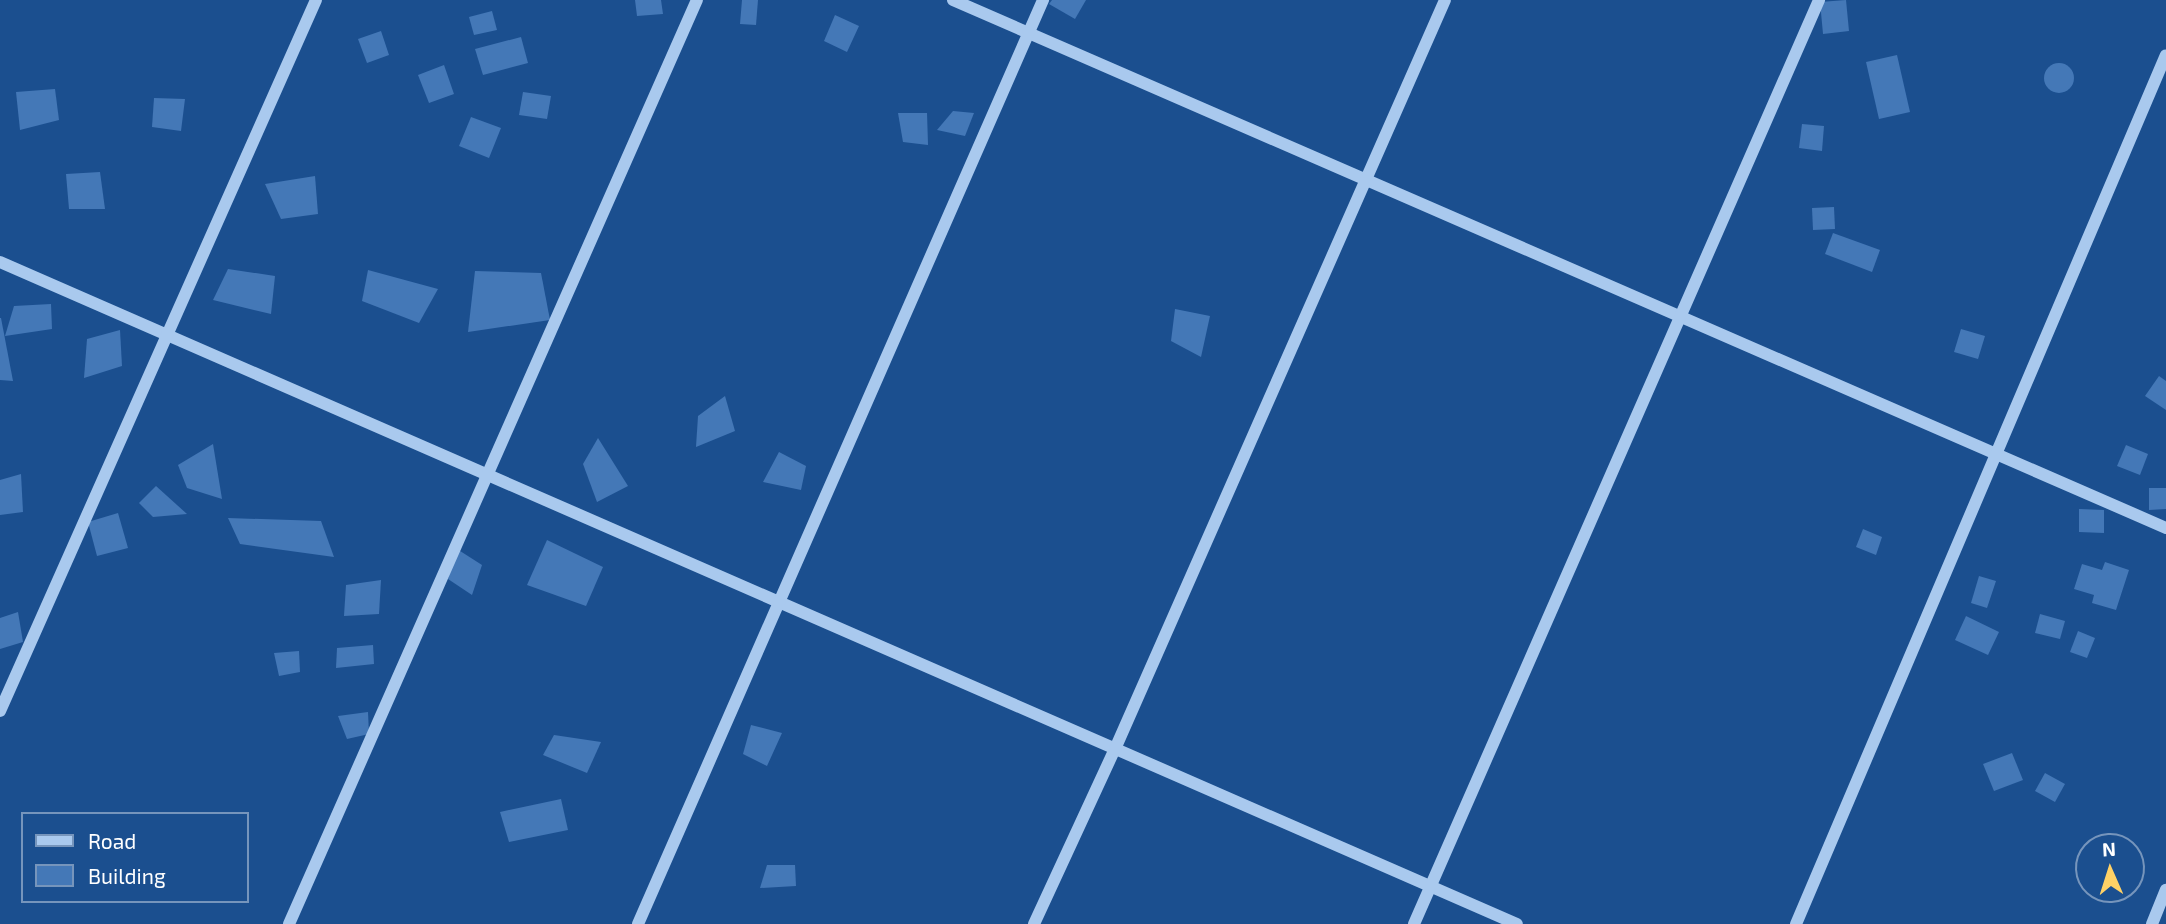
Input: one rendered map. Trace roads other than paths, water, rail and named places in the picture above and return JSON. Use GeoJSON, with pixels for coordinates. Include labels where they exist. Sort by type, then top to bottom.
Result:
{"type":"FeatureCollection","features":[{"type":"Feature","properties":{"kind":"street"},"geometry":{"type":"LineString","coordinates":[[0,710],[316,0]]}},
{"type":"Feature","properties":{"kind":"street"},"geometry":{"type":"LineString","coordinates":[[289,924],[696,0]]}},
{"type":"Feature","properties":{"kind":"street"},"geometry":{"type":"LineString","coordinates":[[953,0],[2166,528]]}},
{"type":"Feature","properties":{"kind":"street"},"geometry":{"type":"LineString","coordinates":[[638,924],[1043,0]]}},
{"type":"Feature","properties":{"kind":"street"},"geometry":{"type":"LineString","coordinates":[[1034,924],[1115,749],[1445,0]]}},
{"type":"Feature","properties":{"kind":"street"},"geometry":{"type":"LineString","coordinates":[[1414,924],[1678,315],[1819,0]]}},
{"type":"Feature","properties":{"kind":"street"},"geometry":{"type":"LineString","coordinates":[[1796,924],[2166,55]]}},
{"type":"Feature","properties":{"kind":"street"},"geometry":{"type":"LineString","coordinates":[[0,262],[1517,924]]}},
{"type":"Feature","properties":{"kind":"street"},"geometry":{"type":"LineString","coordinates":[[2151,924],[2166,890]]}}]}
